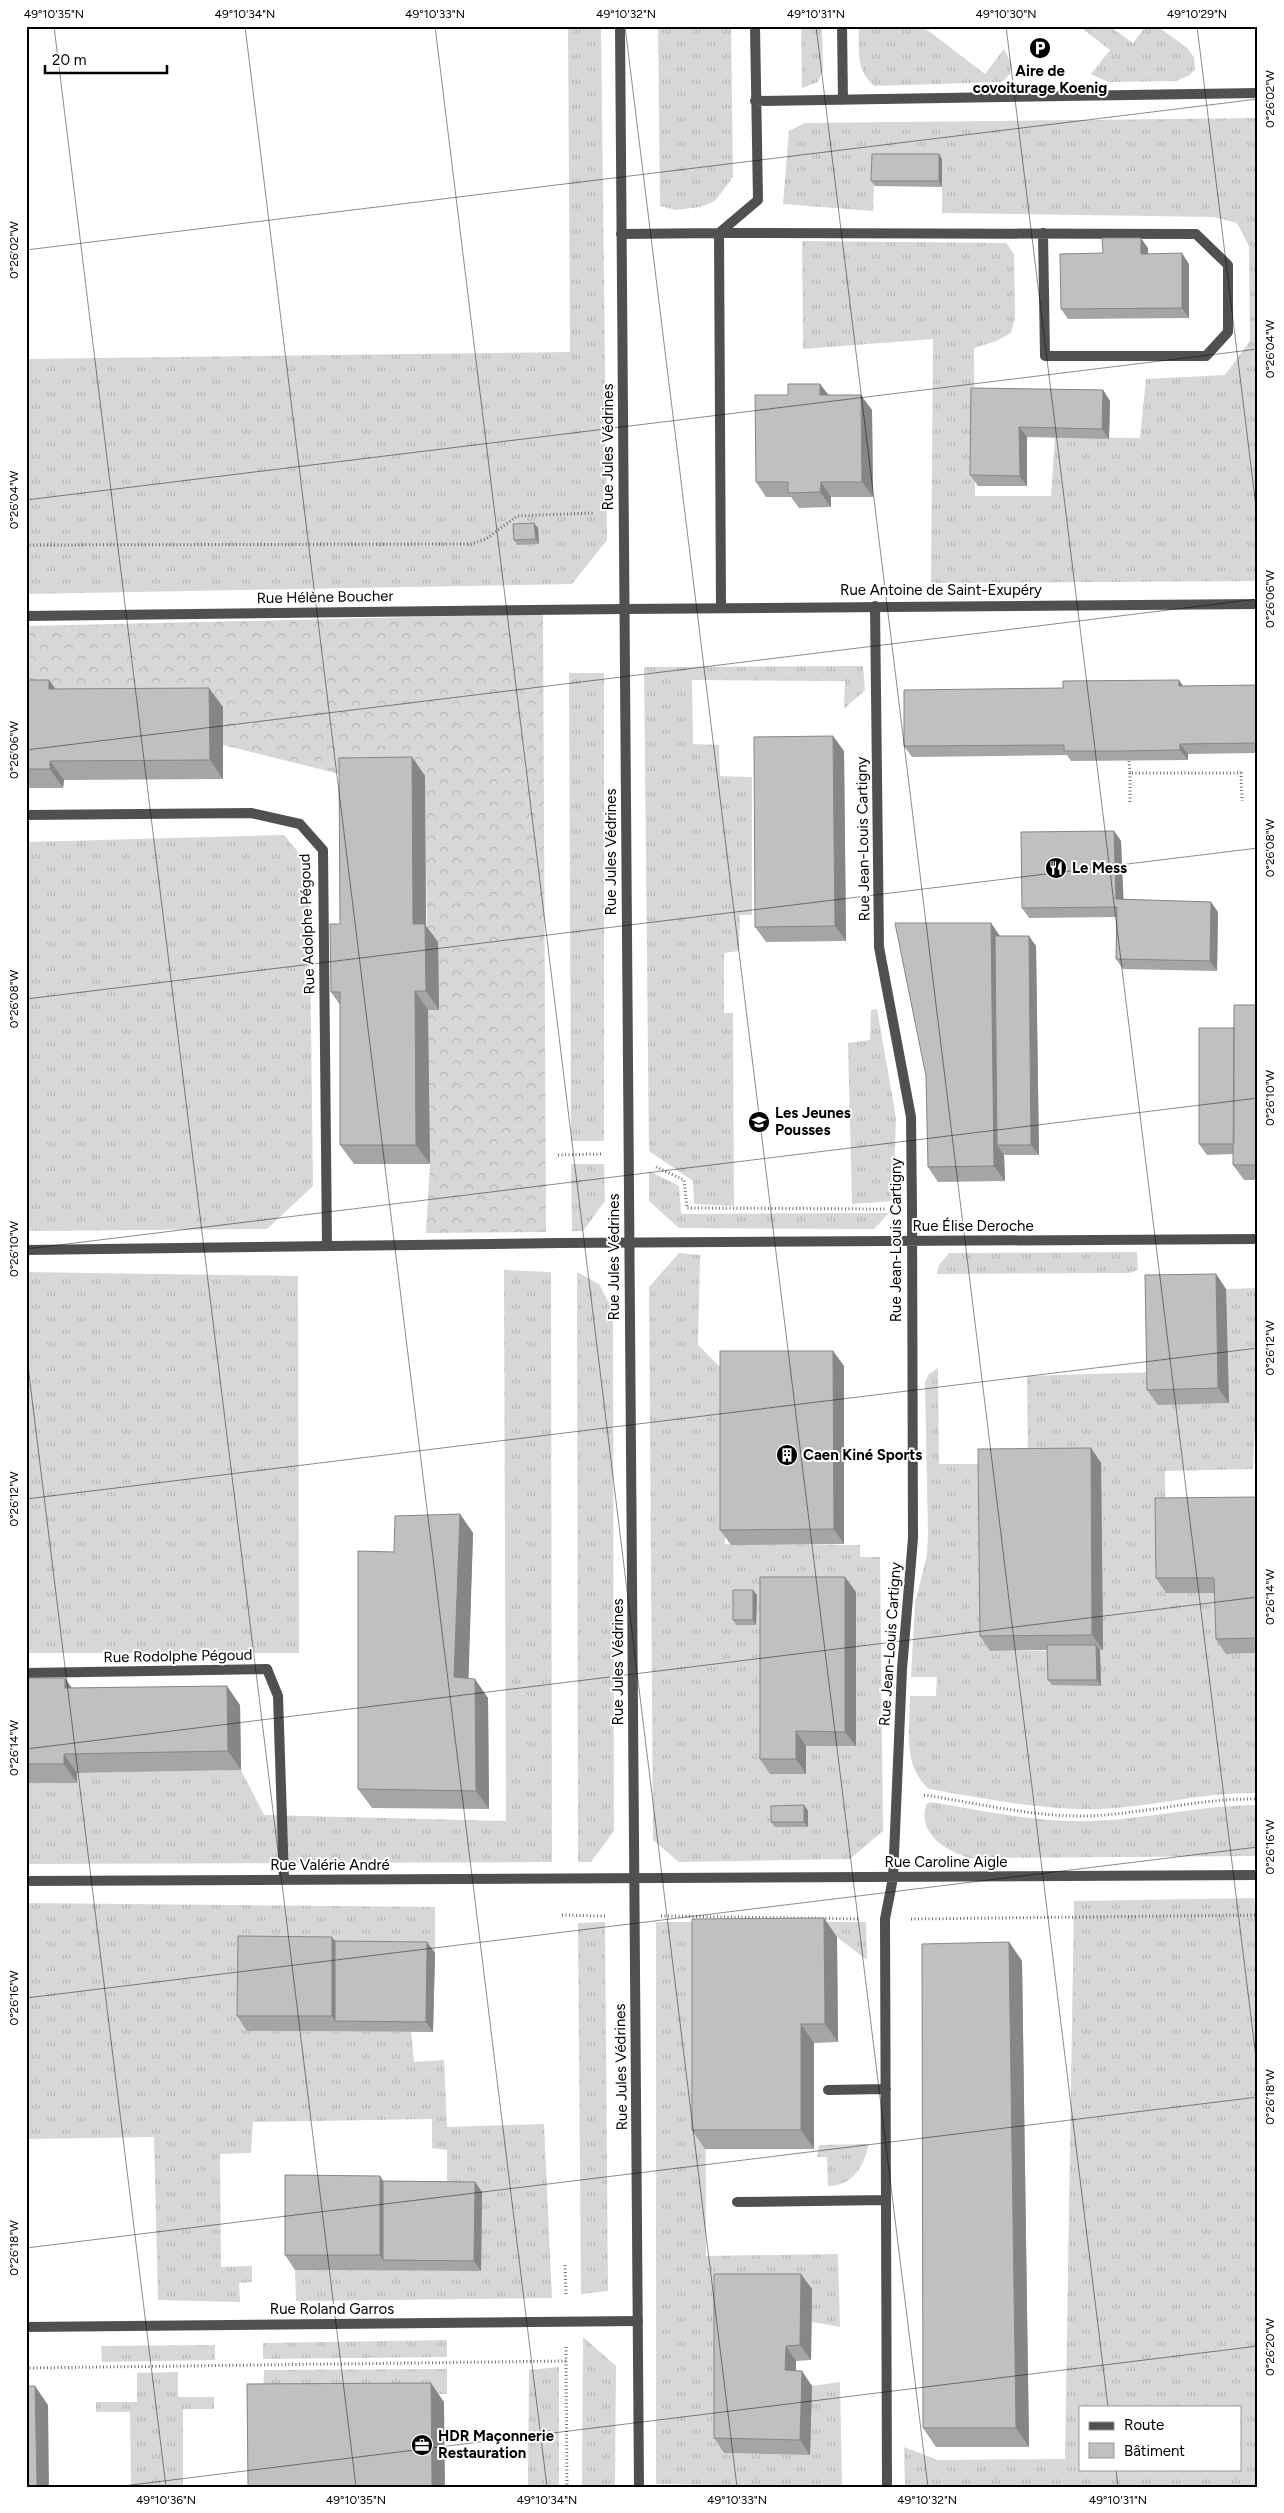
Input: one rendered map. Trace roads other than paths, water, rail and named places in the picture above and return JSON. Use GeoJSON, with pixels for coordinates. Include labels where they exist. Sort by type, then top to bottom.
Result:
{"type":"FeatureCollection","features":[{"type":"Feature","properties":{"kind":"street","name":"Rue Jules Védrines"},"geometry":{"type":"LineString","coordinates":[[620,26],[639,2487]]}},
{"type":"Feature","properties":{"kind":"street"},"geometry":{"type":"LineString","coordinates":[[719,233],[758,200],[754,26]]}},
{"type":"Feature","properties":{"kind":"street"},"geometry":{"type":"LineString","coordinates":[[842,26],[843,100]]}},
{"type":"Feature","properties":{"kind":"street"},"geometry":{"type":"LineString","coordinates":[[755,101],[1258,93]]}},
{"type":"Feature","properties":{"kind":"street"},"geometry":{"type":"LineString","coordinates":[[621,234],[1043,232],[1196,234],[1228,265],[1228,332],[1206,356],[1045,356],[1043,232]]}},
{"type":"Feature","properties":{"kind":"street"},"geometry":{"type":"LineString","coordinates":[[719,233],[721,608]]}},
{"type":"Feature","properties":{"kind":"street","name":"Rue Antoine de Saint-Exupéry"},"geometry":{"type":"LineString","coordinates":[[624,608],[1258,604]]}},
{"type":"Feature","properties":{"kind":"street","name":"Rue Jean-Louis Cartigny"},"geometry":{"type":"LineString","coordinates":[[875,606],[879,947],[910,1117],[912,1209],[913,1538],[902,1669],[893,1878],[885,1919],[887,2487]]}},
{"type":"Feature","properties":{"kind":"street","name":"Rue Hélène Boucher"},"geometry":{"type":"LineString","coordinates":[[26,616],[624,608]]}},
{"type":"Feature","properties":{"kind":"street","name":"Rue Adolphe Pégoud"},"geometry":{"type":"LineString","coordinates":[[26,815],[252,813],[300,824],[323,850],[327,1246]]}},
{"type":"Feature","properties":{"kind":"street","name":"Rue Élise Deroche"},"geometry":{"type":"LineString","coordinates":[[629,1244],[1258,1239]]}},
{"type":"Feature","properties":{"kind":"street"},"geometry":{"type":"LineString","coordinates":[[26,1250],[629,1244]]}},
{"type":"Feature","properties":{"kind":"street","name":"Rue Rodolphe Pégoud"},"geometry":{"type":"LineString","coordinates":[[26,1672],[267,1670],[278,1696],[284,1880]]}},
{"type":"Feature","properties":{"kind":"street","name":"Rue Caroline Aigle"},"geometry":{"type":"LineString","coordinates":[[635,1879],[1258,1875]]}},
{"type":"Feature","properties":{"kind":"street","name":"Rue Valérie André"},"geometry":{"type":"LineString","coordinates":[[26,1881],[635,1879]]}},
{"type":"Feature","properties":{"kind":"street"},"geometry":{"type":"LineString","coordinates":[[828,2090],[886,2089]]}},
{"type":"Feature","properties":{"kind":"street"},"geometry":{"type":"LineString","coordinates":[[737,2202],[886,2200]]}},
{"type":"Feature","properties":{"kind":"street","name":"Rue Roland Garros"},"geometry":{"type":"LineString","coordinates":[[26,2327],[638,2321]]}},
{"type":"Feature","properties":{"kind":"place","name":"Aire de covoiturage Koenig"},"geometry":{"type":"Point","coordinates":[1040,48]}},
{"type":"Feature","properties":{"kind":"place","name":"Le Mess"},"geometry":{"type":"Point","coordinates":[1056,868]}},
{"type":"Feature","properties":{"kind":"place","name":"Les Jeunes Pousses"},"geometry":{"type":"Point","coordinates":[759,1122]}},
{"type":"Feature","properties":{"kind":"place","name":"Caen Kiné Sports"},"geometry":{"type":"Point","coordinates":[787,1455]}},
{"type":"Feature","properties":{"kind":"place","name":"HDR Maçonnerie Restauration"},"geometry":{"type":"Point","coordinates":[422,2445]}}]}
